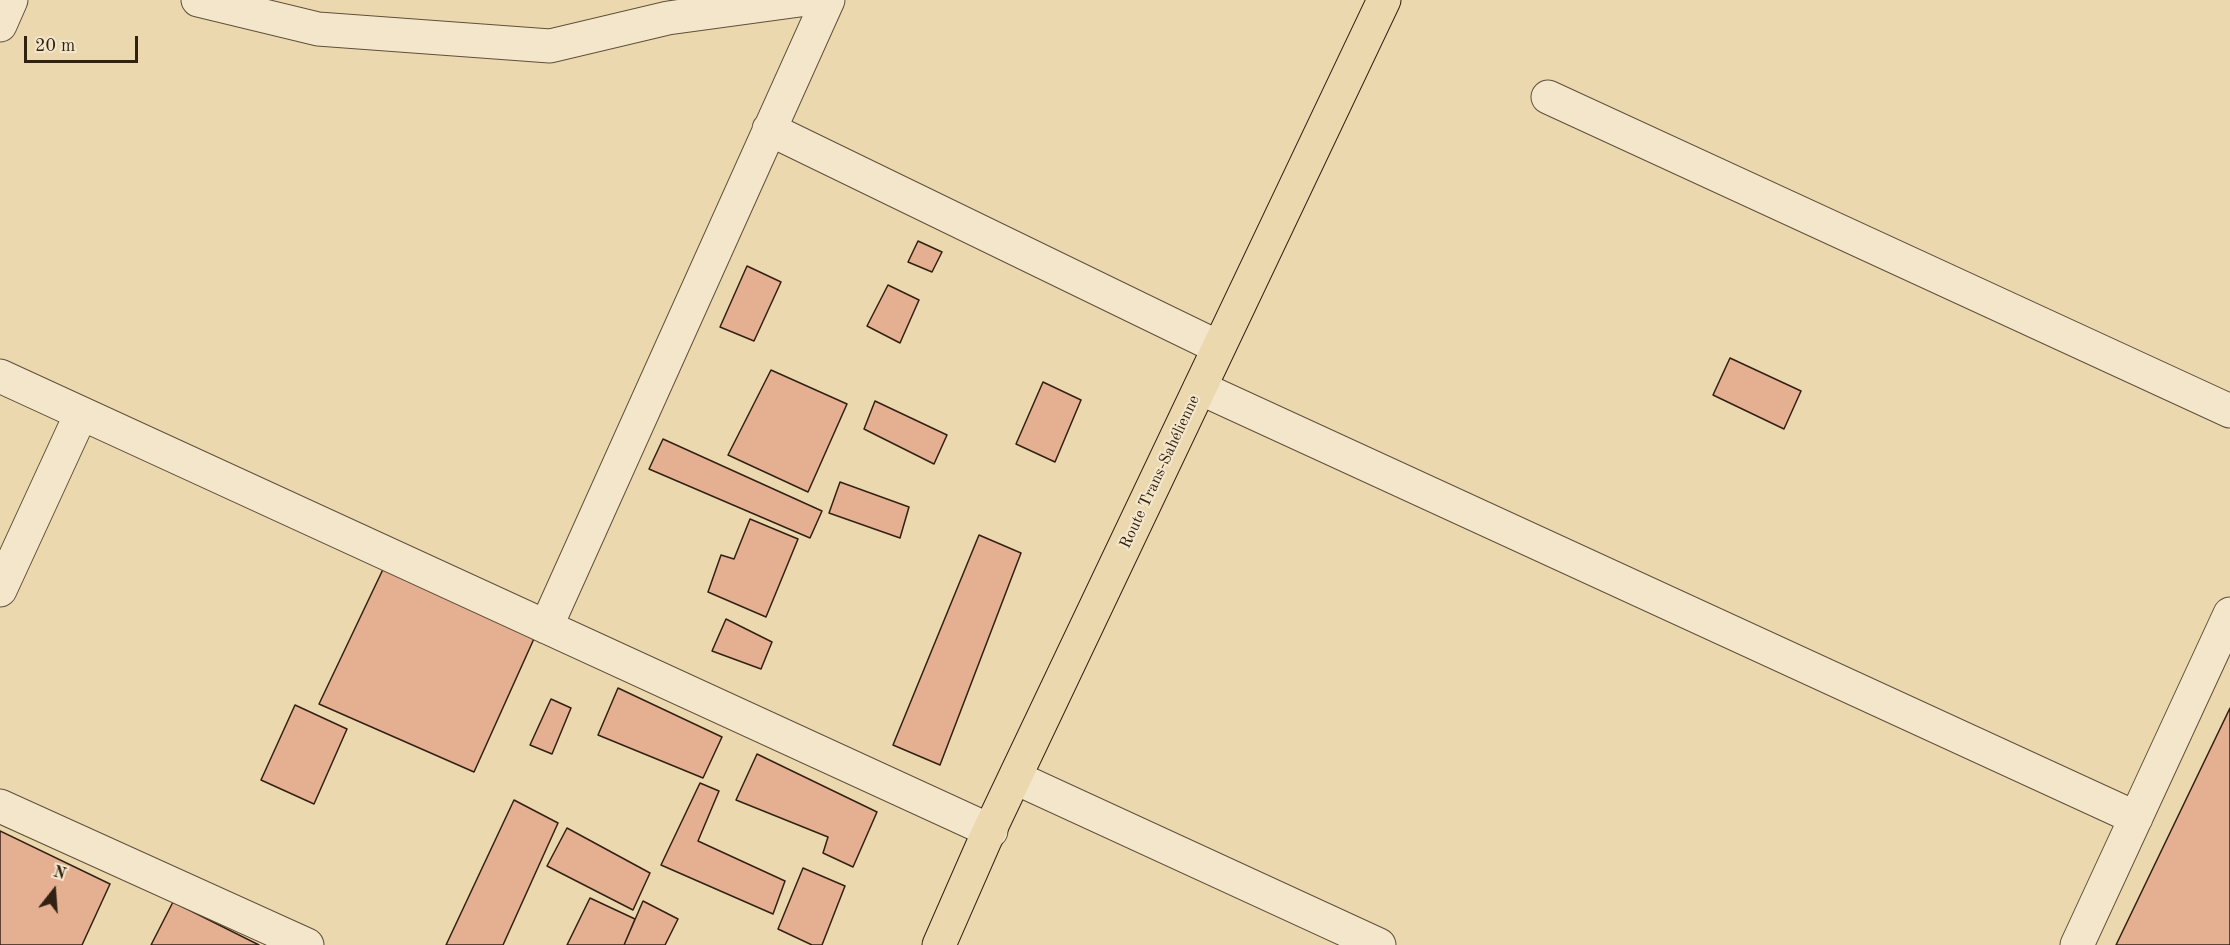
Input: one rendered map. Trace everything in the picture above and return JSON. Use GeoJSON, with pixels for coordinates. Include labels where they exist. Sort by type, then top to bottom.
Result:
{"type":"FeatureCollection","features":[{"type":"Feature","properties":{"kind":"highway","name":"Route Trans-Sahélienne"},"geometry":{"type":"LineString","coordinates":[[939,945],[1218,347],[1369,35],[1383,0]]}},
{"type":"Feature","properties":{"kind":"street"},"geometry":{"type":"LineString","coordinates":[[0,25],[11,0]]}},
{"type":"Feature","properties":{"kind":"street"},"geometry":{"type":"LineString","coordinates":[[198,0],[318,29],[550,46],[668,18],[800,0]]}},
{"type":"Feature","properties":{"kind":"street"},"geometry":{"type":"LineString","coordinates":[[546,627],[828,0]]}},
{"type":"Feature","properties":{"kind":"street"},"geometry":{"type":"LineString","coordinates":[[1548,97],[2230,411]]}},
{"type":"Feature","properties":{"kind":"street"},"geometry":{"type":"LineString","coordinates":[[769,129],[1218,347]]}},
{"type":"Feature","properties":{"kind":"street"},"geometry":{"type":"LineString","coordinates":[[0,376],[991,831]]}},
{"type":"Feature","properties":{"kind":"street"},"geometry":{"type":"LineString","coordinates":[[1200,388],[2136,818]]}},
{"type":"Feature","properties":{"kind":"street"},"geometry":{"type":"LineString","coordinates":[[0,590],[81,414]]}},
{"type":"Feature","properties":{"kind":"street"},"geometry":{"type":"LineString","coordinates":[[2077,945],[2230,614]]}},
{"type":"Feature","properties":{"kind":"street"},"geometry":{"type":"LineString","coordinates":[[1016,778],[1363,942]]}},
{"type":"Feature","properties":{"kind":"street"},"geometry":{"type":"LineString","coordinates":[[0,806],[307,945]]}},
{"type":"Feature","properties":{"kind":"building"},"geometry":{"type":"Polygon","coordinates":[[[918,241],[942,252],[932,272],[908,262],[918,241]]]}},
{"type":"Feature","properties":{"kind":"building"},"geometry":{"type":"Polygon","coordinates":[[[747,266],[781,282],[754,341],[720,327],[747,266]]]}},
{"type":"Feature","properties":{"kind":"building"},"geometry":{"type":"Polygon","coordinates":[[[888,285],[919,300],[900,343],[867,326],[888,285]]]}},
{"type":"Feature","properties":{"kind":"building"},"geometry":{"type":"Polygon","coordinates":[[[1730,358],[1801,391],[1784,429],[1713,395],[1730,358]]]}},
{"type":"Feature","properties":{"kind":"building"},"geometry":{"type":"Polygon","coordinates":[[[771,370],[847,404],[808,492],[728,455],[771,370]]]}},
{"type":"Feature","properties":{"kind":"building"},"geometry":{"type":"Polygon","coordinates":[[[1043,382],[1081,400],[1055,462],[1016,444],[1043,382]]]}},
{"type":"Feature","properties":{"kind":"building"},"geometry":{"type":"Polygon","coordinates":[[[875,401],[947,435],[934,464],[864,429],[875,401]]]}},
{"type":"Feature","properties":{"kind":"building"},"geometry":{"type":"Polygon","coordinates":[[[663,439],[822,511],[810,538],[649,469],[663,439]]]}},
{"type":"Feature","properties":{"kind":"building"},"geometry":{"type":"Polygon","coordinates":[[[840,482],[909,507],[900,538],[829,513],[840,482]]]}},
{"type":"Feature","properties":{"kind":"building"},"geometry":{"type":"Polygon","coordinates":[[[750,519],[798,539],[766,617],[708,592],[721,555],[734,559],[750,519]]]}},
{"type":"Feature","properties":{"kind":"building"},"geometry":{"type":"Polygon","coordinates":[[[979,535],[1021,553],[940,765],[893,745],[979,535]]]}},
{"type":"Feature","properties":{"kind":"building"},"geometry":{"type":"Polygon","coordinates":[[[386,563],[537,632],[474,772],[319,704],[386,563]]]}},
{"type":"Feature","properties":{"kind":"building"},"geometry":{"type":"Polygon","coordinates":[[[726,619],[772,642],[761,669],[712,651],[726,619]]]}},
{"type":"Feature","properties":{"kind":"building"},"geometry":{"type":"Polygon","coordinates":[[[618,688],[722,737],[703,778],[598,735],[618,688]]]}},
{"type":"Feature","properties":{"kind":"building"},"geometry":{"type":"Polygon","coordinates":[[[551,699],[571,708],[552,754],[530,745],[551,699]]]}},
{"type":"Feature","properties":{"kind":"building"},"geometry":{"type":"Polygon","coordinates":[[[295,705],[347,729],[314,804],[261,780],[295,705]]]}},
{"type":"Feature","properties":{"kind":"building"},"geometry":{"type":"Polygon","coordinates":[[[2230,708],[2230,945],[2116,945],[2230,708]]]}},
{"type":"Feature","properties":{"kind":"building"},"geometry":{"type":"Polygon","coordinates":[[[757,754],[877,812],[853,867],[823,853],[828,837],[736,800],[757,754]]]}},
{"type":"Feature","properties":{"kind":"building"},"geometry":{"type":"Polygon","coordinates":[[[700,783],[719,791],[698,841],[785,881],[773,914],[661,865],[700,783]]]}},
{"type":"Feature","properties":{"kind":"building"},"geometry":{"type":"Polygon","coordinates":[[[514,800],[558,823],[503,945],[446,945],[514,800]]]}},
{"type":"Feature","properties":{"kind":"building"},"geometry":{"type":"Polygon","coordinates":[[[567,828],[650,873],[633,910],[547,866],[567,828]]]}},
{"type":"Feature","properties":{"kind":"building"},"geometry":{"type":"Polygon","coordinates":[[[0,831],[110,884],[82,945],[0,945],[0,831]]]}},
{"type":"Feature","properties":{"kind":"building"},"geometry":{"type":"Polygon","coordinates":[[[803,868],[845,886],[822,945],[812,945],[778,929],[803,868]]]}},
{"type":"Feature","properties":{"kind":"building"},"geometry":{"type":"Polygon","coordinates":[[[590,898],[635,919],[624,945],[567,945],[590,898]]]}},
{"type":"Feature","properties":{"kind":"building"},"geometry":{"type":"Polygon","coordinates":[[[643,901],[678,919],[665,945],[624,945],[643,901]]]}},
{"type":"Feature","properties":{"kind":"building"},"geometry":{"type":"Polygon","coordinates":[[[173,902],[259,945],[151,945],[173,902]]]}}]}
